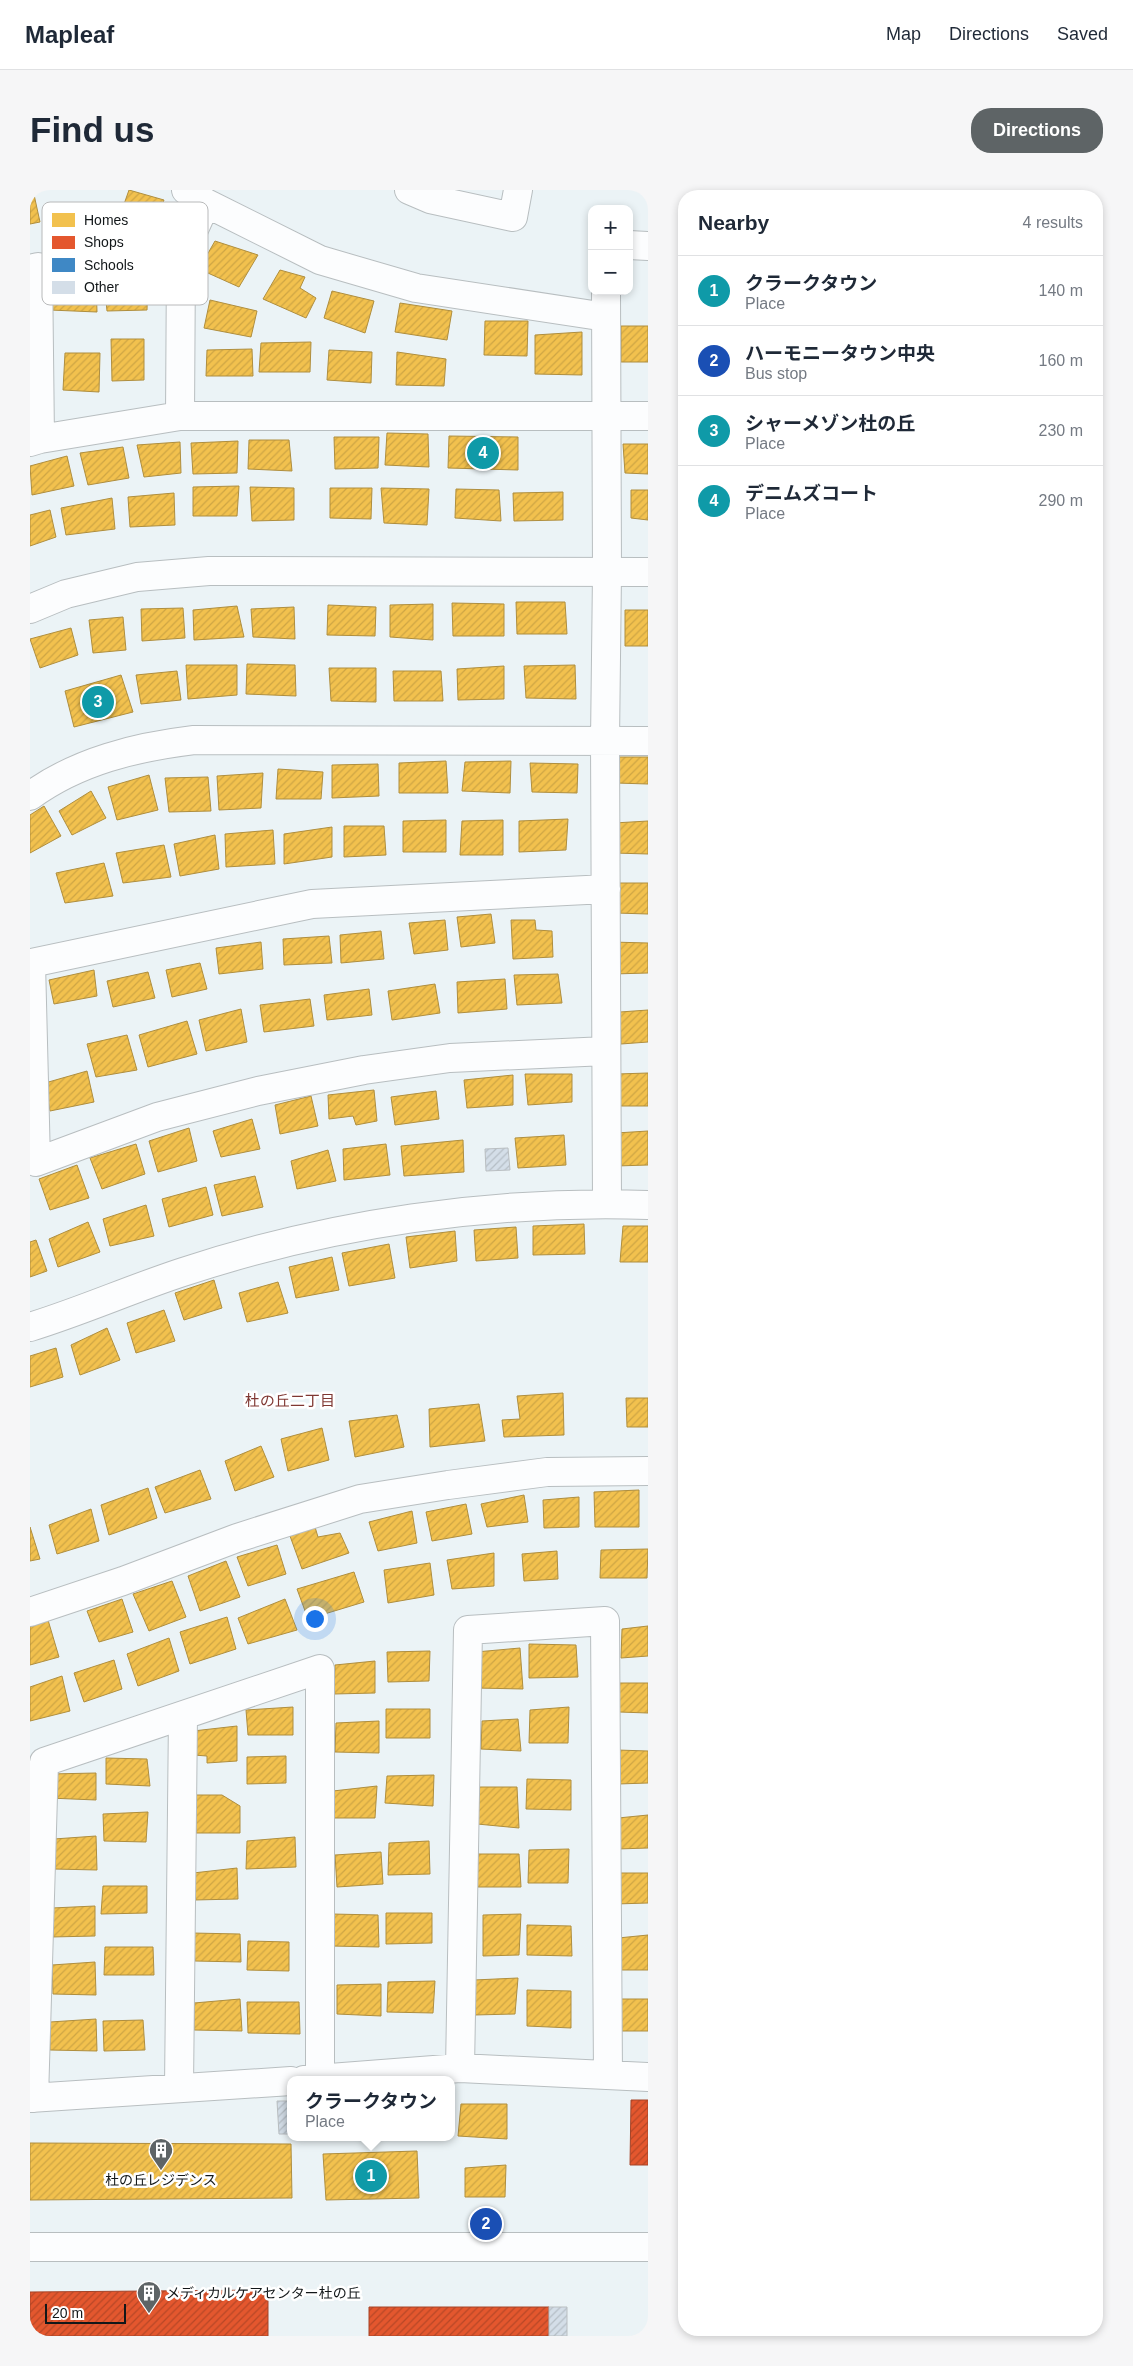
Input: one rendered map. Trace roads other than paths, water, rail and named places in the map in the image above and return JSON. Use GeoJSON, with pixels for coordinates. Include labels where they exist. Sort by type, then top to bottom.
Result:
{"type":"FeatureCollection","features":[{"type":"Feature","properties":{"kind":"street"},"geometry":{"type":"LineString","coordinates":[[409,190],[430,199],[513,217],[518,190]]}},
{"type":"Feature","properties":{"kind":"street"},"geometry":{"type":"LineString","coordinates":[[208,203],[320,260],[416,288],[606,304],[608,573],[605,741],[607,1204]]}},
{"type":"Feature","properties":{"kind":"street"},"geometry":{"type":"LineString","coordinates":[[633,245],[648,246]]}},
{"type":"Feature","properties":{"kind":"street"},"geometry":{"type":"LineString","coordinates":[[30,269],[38,267],[35,441],[180,416],[648,416]]}},
{"type":"Feature","properties":{"kind":"street"},"geometry":{"type":"LineString","coordinates":[[180,416],[181,305]]}},
{"type":"Feature","properties":{"kind":"street"},"geometry":{"type":"LineString","coordinates":[[30,609],[66,594],[137,577],[209,572],[648,572]]}},
{"type":"Feature","properties":{"kind":"street"},"geometry":{"type":"LineString","coordinates":[[30,796],[45,785],[95,760],[164,744],[194,740],[648,741]]}},
{"type":"Feature","properties":{"kind":"street"},"geometry":{"type":"LineString","coordinates":[[606,889],[312,904],[31,963],[36,1162],[157,1117],[277,1087],[364,1070],[450,1058],[606,1051]]}},
{"type":"Feature","properties":{"kind":"street"},"geometry":{"type":"LineString","coordinates":[[30,1327],[183,1272],[267,1247],[361,1226],[442,1214],[530,1207],[607,1204],[648,1205]]}},
{"type":"Feature","properties":{"kind":"street"},"geometry":{"type":"LineString","coordinates":[[30,1612],[123,1581],[237,1538],[360,1500],[448,1485],[547,1472],[648,1471]]}},
{"type":"Feature","properties":{"kind":"street"},"geometry":{"type":"LineString","coordinates":[[460,2068],[468,1630],[605,1621],[608,2075]]}},
{"type":"Feature","properties":{"kind":"street"},"geometry":{"type":"LineString","coordinates":[[287,2080],[32,2098],[44,1762],[320,1669],[312,2076]]}},
{"type":"Feature","properties":{"kind":"street"},"geometry":{"type":"LineString","coordinates":[[178,2087],[183,1716]]}},
{"type":"Feature","properties":{"kind":"street"},"geometry":{"type":"LineString","coordinates":[[352,2076],[460,2068],[648,2077]]}},
{"type":"Feature","properties":{"kind":"street"},"geometry":{"type":"LineString","coordinates":[[30,2247],[648,2247]]}},
{"type":"Feature","properties":{"kind":"place","name":"デニムズコート"},"geometry":{"type":"Point","coordinates":[483,453]}},
{"type":"Feature","properties":{"kind":"place","name":"シャーメゾン杜の丘"},"geometry":{"type":"Point","coordinates":[98,702]}},
{"type":"Feature","properties":{"kind":"place","name":"杜の丘レジデンス"},"geometry":{"type":"Point","coordinates":[161,2171]}},
{"type":"Feature","properties":{"kind":"place","name":"クラークタウン"},"geometry":{"type":"Point","coordinates":[371,2176]}},
{"type":"Feature","properties":{"kind":"place","name":"ハーモニータウン中央"},"geometry":{"type":"Point","coordinates":[486,2224]}},
{"type":"Feature","properties":{"kind":"place","name":"メディカルケアセンター杜の丘"},"geometry":{"type":"Point","coordinates":[149,2314]}},
{"type":"Feature","properties":{"kind":"district","name":"杜の丘二丁目"},"geometry":{"type":"Point","coordinates":[290,1401]}}]}
